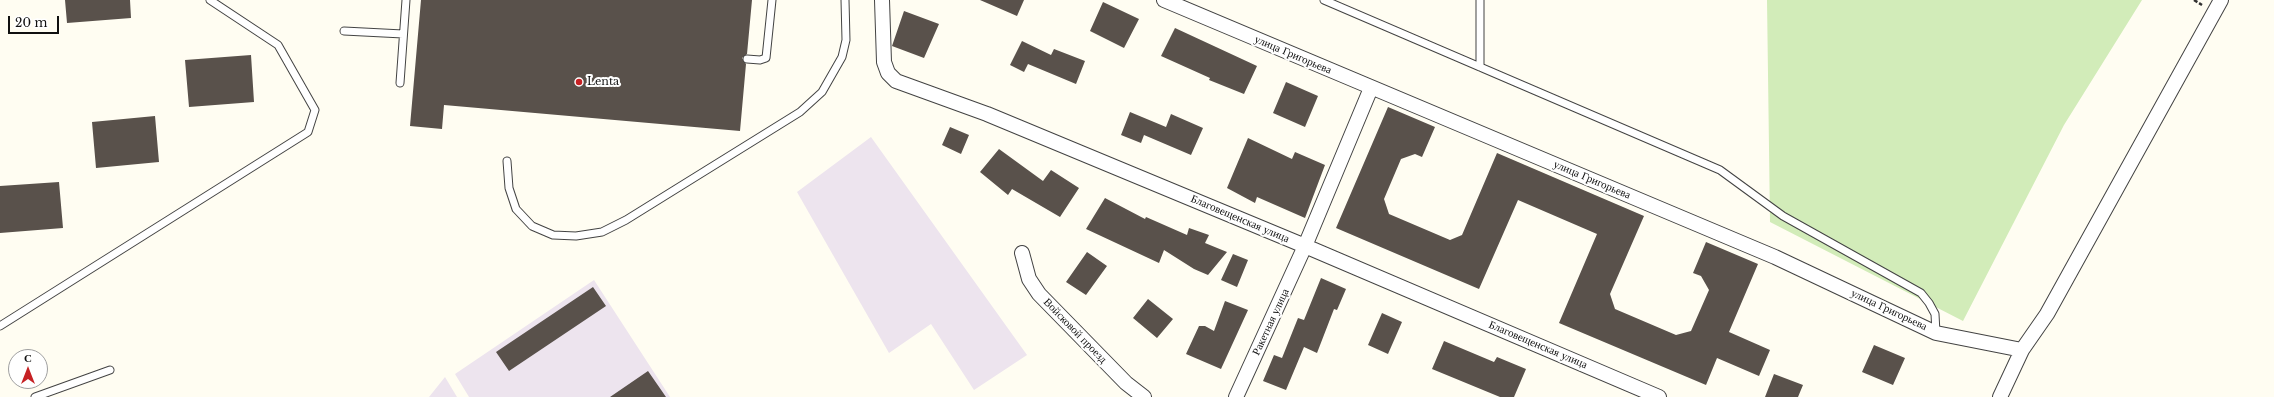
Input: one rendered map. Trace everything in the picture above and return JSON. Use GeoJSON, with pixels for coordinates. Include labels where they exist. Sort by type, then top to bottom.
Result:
{"type":"FeatureCollection","features":[{"type":"Feature","properties":{"kind":"street","name":"Благовещенская улица"},"geometry":{"type":"LineString","coordinates":[[882,0],[884,62],[888,73],[896,81],[987,114],[1305,246],[1659,397]]}},
{"type":"Feature","properties":{"kind":"street","name":"улица Григорьева"},"geometry":{"type":"LineString","coordinates":[[1164,0],[1776,257],[1936,333],[2022,350]]}},
{"type":"Feature","properties":{"kind":"street"},"geometry":{"type":"LineString","coordinates":[[2000,397],[2022,350],[2047,314],[2221,0]]}},
{"type":"Feature","properties":{"kind":"street","name":"Ракетная улица"},"geometry":{"type":"LineString","coordinates":[[1236,397],[1305,246],[1372,88]]}},
{"type":"Feature","properties":{"kind":"street","name":"Войсковой проезд"},"geometry":{"type":"LineString","coordinates":[[1022,253],[1029,278],[1040,294],[1126,383],[1144,397]]}},
{"type":"Feature","properties":{"kind":"lane"},"geometry":{"type":"LineString","coordinates":[[0,326],[308,132],[315,110],[278,45],[210,0]]}},
{"type":"Feature","properties":{"kind":"lane"},"geometry":{"type":"LineString","coordinates":[[400,83],[406,0]]}},
{"type":"Feature","properties":{"kind":"lane"},"geometry":{"type":"LineString","coordinates":[[747,59],[760,60],[766,58],[772,0]]}},
{"type":"Feature","properties":{"kind":"lane"},"geometry":{"type":"LineString","coordinates":[[507,161],[509,188],[516,209],[532,226],[553,235],[576,236],[602,232],[626,220],[800,112],[822,92],[835,70],[846,40],[845,0]]}},
{"type":"Feature","properties":{"kind":"lane"},"geometry":{"type":"LineString","coordinates":[[1324,0],[1720,170],[1783,216],[1921,293],[1930,303],[1935,314],[1936,333]]}},
{"type":"Feature","properties":{"kind":"lane"},"geometry":{"type":"LineString","coordinates":[[1480,0],[1480,67]]}},
{"type":"Feature","properties":{"kind":"lane"},"geometry":{"type":"LineString","coordinates":[[344,30],[403,34]]}},
{"type":"Feature","properties":{"kind":"lane"},"geometry":{"type":"LineString","coordinates":[[35,397],[110,370]]}},
{"type":"Feature","properties":{"kind":"shaded area"},"geometry":{"type":"Polygon","coordinates":[[[871,137],[1027,355],[974,390],[931,324],[889,353],[797,192],[871,137]]]}},
{"type":"Feature","properties":{"kind":"shaded area"},"geometry":{"type":"Polygon","coordinates":[[[594,280],[670,397],[469,397],[455,374],[594,280]]]}},
{"type":"Feature","properties":{"kind":"shaded area"},"geometry":{"type":"Polygon","coordinates":[[[445,377],[457,397],[429,397],[445,377]]]}},
{"type":"Feature","properties":{"kind":"green space"},"geometry":{"type":"Polygon","coordinates":[[[1767,0],[2142,0],[2064,125],[1963,321],[1770,222],[1767,0]]]}},
{"type":"Feature","properties":{"kind":"building"},"geometry":{"type":"Polygon","coordinates":[[[65,0],[130,0],[131,18],[67,23],[65,0]]]}},
{"type":"Feature","properties":{"kind":"building","name":"Lenta"},"geometry":{"type":"Polygon","coordinates":[[[421,0],[752,0],[747,54],[742,58],[746,64],[740,131],[444,105],[442,129],[410,126],[421,0]]]}},
{"type":"Feature","properties":{"kind":"building"},"geometry":{"type":"Polygon","coordinates":[[[980,0],[1024,0],[1017,16],[980,0]]]}},
{"type":"Feature","properties":{"kind":"building"},"geometry":{"type":"Polygon","coordinates":[[[1103,2],[1139,19],[1124,48],[1090,31],[1103,2]]]}},
{"type":"Feature","properties":{"kind":"building"},"geometry":{"type":"Polygon","coordinates":[[[904,11],[939,24],[924,58],[892,46],[904,11]]]}},
{"type":"Feature","properties":{"kind":"building"},"geometry":{"type":"Polygon","coordinates":[[[1175,28],[1257,66],[1244,94],[1209,80],[1210,78],[1161,56],[1175,28]]]}},
{"type":"Feature","properties":{"kind":"building"},"geometry":{"type":"Polygon","coordinates":[[[1022,41],[1051,55],[1054,49],[1085,61],[1076,84],[1028,64],[1024,72],[1010,65],[1022,41]]]}},
{"type":"Feature","properties":{"kind":"building"},"geometry":{"type":"Polygon","coordinates":[[[251,55],[254,102],[189,107],[185,60],[251,55]]]}},
{"type":"Feature","properties":{"kind":"building"},"geometry":{"type":"Polygon","coordinates":[[[1286,82],[1318,96],[1305,127],[1273,113],[1286,82]]]}},
{"type":"Feature","properties":{"kind":"building"},"geometry":{"type":"Polygon","coordinates":[[[1388,107],[1435,127],[1422,157],[1415,154],[1401,159],[1384,199],[1389,214],[1450,240],[1462,235],[1497,153],[1644,216],[1610,294],[1615,309],[1676,335],[1691,331],[1709,290],[1701,276],[1693,273],[1706,242],[1758,264],[1729,332],[1770,350],[1759,376],[1717,358],[1706,385],[1559,323],[1597,234],[1518,200],[1479,289],[1336,228],[1388,107]]]}},
{"type":"Feature","properties":{"kind":"building"},"geometry":{"type":"Polygon","coordinates":[[[1130,112],[1166,127],[1171,114],[1203,128],[1191,155],[1144,135],[1141,143],[1121,135],[1130,112]]]}},
{"type":"Feature","properties":{"kind":"building"},"geometry":{"type":"Polygon","coordinates":[[[155,116],[159,162],[96,168],[92,122],[155,116]]]}},
{"type":"Feature","properties":{"kind":"building"},"geometry":{"type":"Polygon","coordinates":[[[950,127],[969,135],[961,154],[942,145],[950,127]]]}},
{"type":"Feature","properties":{"kind":"building"},"geometry":{"type":"Polygon","coordinates":[[[1248,138],[1292,159],[1295,152],[1325,165],[1305,218],[1257,197],[1255,203],[1227,188],[1248,138]]]}},
{"type":"Feature","properties":{"kind":"building"},"geometry":{"type":"Polygon","coordinates":[[[999,149],[1043,181],[1051,170],[1079,188],[1060,217],[1012,189],[1008,195],[980,172],[999,149]]]}},
{"type":"Feature","properties":{"kind":"building"},"geometry":{"type":"Polygon","coordinates":[[[59,182],[63,228],[0,233],[0,186],[59,182]]]}},
{"type":"Feature","properties":{"kind":"building"},"geometry":{"type":"Polygon","coordinates":[[[1105,198],[1145,219],[1146,217],[1187,235],[1189,228],[1209,235],[1205,243],[1227,252],[1208,275],[1194,269],[1164,250],[1159,263],[1086,229],[1105,198]]]}},
{"type":"Feature","properties":{"kind":"building"},"geometry":{"type":"Polygon","coordinates":[[[1087,252],[1107,266],[1086,295],[1066,282],[1087,252]]]}},
{"type":"Feature","properties":{"kind":"building"},"geometry":{"type":"Polygon","coordinates":[[[1233,254],[1248,260],[1237,287],[1221,280],[1233,254]]]}},
{"type":"Feature","properties":{"kind":"building"},"geometry":{"type":"Polygon","coordinates":[[[1321,278],[1346,289],[1337,310],[1334,309],[1317,353],[1304,347],[1286,390],[1263,381],[1274,355],[1282,358],[1298,318],[1304,320],[1321,278]]]}},
{"type":"Feature","properties":{"kind":"building"},"geometry":{"type":"Polygon","coordinates":[[[593,287],[606,306],[509,371],[496,352],[593,287]]]}},
{"type":"Feature","properties":{"kind":"building"},"geometry":{"type":"Polygon","coordinates":[[[1148,299],[1173,319],[1157,338],[1133,318],[1148,299]]]}},
{"type":"Feature","properties":{"kind":"building"},"geometry":{"type":"Polygon","coordinates":[[[1225,301],[1248,310],[1221,369],[1186,354],[1199,326],[1205,326],[1214,331],[1225,301]]]}},
{"type":"Feature","properties":{"kind":"building"},"geometry":{"type":"Polygon","coordinates":[[[1382,313],[1402,322],[1388,354],[1368,345],[1382,313]]]}},
{"type":"Feature","properties":{"kind":"building"},"geometry":{"type":"Polygon","coordinates":[[[1444,341],[1494,362],[1497,357],[1526,369],[1514,397],[1500,397],[1432,369],[1444,341]]]}},
{"type":"Feature","properties":{"kind":"building"},"geometry":{"type":"Polygon","coordinates":[[[1874,345],[1905,358],[1893,385],[1862,372],[1874,345]]]}},
{"type":"Feature","properties":{"kind":"building"},"geometry":{"type":"Polygon","coordinates":[[[648,371],[666,397],[610,397],[648,371]]]}},
{"type":"Feature","properties":{"kind":"building"},"geometry":{"type":"Polygon","coordinates":[[[1774,374],[1803,385],[1798,397],[1765,397],[1774,374]]]}},
{"type":"Feature","properties":{"kind":"place","name":"Lenta"},"geometry":{"type":"Point","coordinates":[579,82]}}]}
